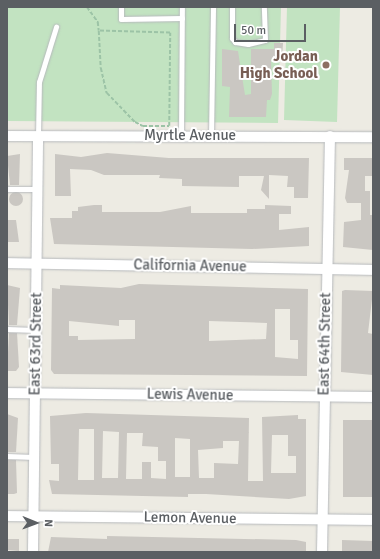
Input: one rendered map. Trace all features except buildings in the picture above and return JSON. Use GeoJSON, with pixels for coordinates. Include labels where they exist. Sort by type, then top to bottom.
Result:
{"type":"FeatureCollection","features":[{"type":"Feature","properties":{"kind":"street","name":"Myrtle Avenue"},"geometry":{"type":"LineString","coordinates":[[7,136],[373,137]]}},
{"type":"Feature","properties":{"kind":"street","name":"East 64th Street"},"geometry":{"type":"LineString","coordinates":[[322,552],[330,136]]}},
{"type":"Feature","properties":{"kind":"street","name":"East 63rd Street"},"geometry":{"type":"LineString","coordinates":[[33,552],[38,137]]}},
{"type":"Feature","properties":{"kind":"street","name":"California Avenue"},"geometry":{"type":"LineString","coordinates":[[7,263],[36,262],[373,270]]}},
{"type":"Feature","properties":{"kind":"street","name":"Lewis Avenue"},"geometry":{"type":"LineString","coordinates":[[7,393],[373,397]]}},
{"type":"Feature","properties":{"kind":"street","name":"Lemon Avenue"},"geometry":{"type":"LineString","coordinates":[[7,516],[373,520]]}},
{"type":"Feature","properties":{"kind":"lane"},"geometry":{"type":"LineString","coordinates":[[121,7],[121,19],[182,18]]}},
{"type":"Feature","properties":{"kind":"lane"},"geometry":{"type":"LineString","coordinates":[[181,136],[182,7]]}},
{"type":"Feature","properties":{"kind":"lane"},"geometry":{"type":"LineString","coordinates":[[211,136],[213,7]]}},
{"type":"Feature","properties":{"kind":"lane"},"geometry":{"type":"LineString","coordinates":[[232,7],[232,38],[248,44],[265,40],[264,7]]}},
{"type":"Feature","properties":{"kind":"lane"},"geometry":{"type":"LineString","coordinates":[[38,137],[39,82],[56,27]]}},
{"type":"Feature","properties":{"kind":"lane"},"geometry":{"type":"LineString","coordinates":[[7,189],[37,189]]}},
{"type":"Feature","properties":{"kind":"lane"},"geometry":{"type":"LineString","coordinates":[[7,330],[36,330]]}},
{"type":"Feature","properties":{"kind":"lane"},"geometry":{"type":"LineString","coordinates":[[7,456],[34,457]]}},
{"type":"Feature","properties":{"kind":"path"},"geometry":{"type":"LineString","coordinates":[[87,7],[98,22],[103,80],[115,103],[143,126],[169,126],[170,33],[99,31]]}},
{"type":"Feature","properties":{"kind":"green space"},"geometry":{"type":"Polygon","coordinates":[[[7,7],[281,7],[278,123],[7,121],[7,7]]]}},
{"type":"Feature","properties":{"kind":"green space"},"geometry":{"type":"Polygon","coordinates":[[[287,7],[340,7],[337,122],[284,120],[287,7]]]}},
{"type":"Feature","properties":{"kind":"place","name":"Jordan High School"},"geometry":{"type":"Point","coordinates":[326,65]}}]}
